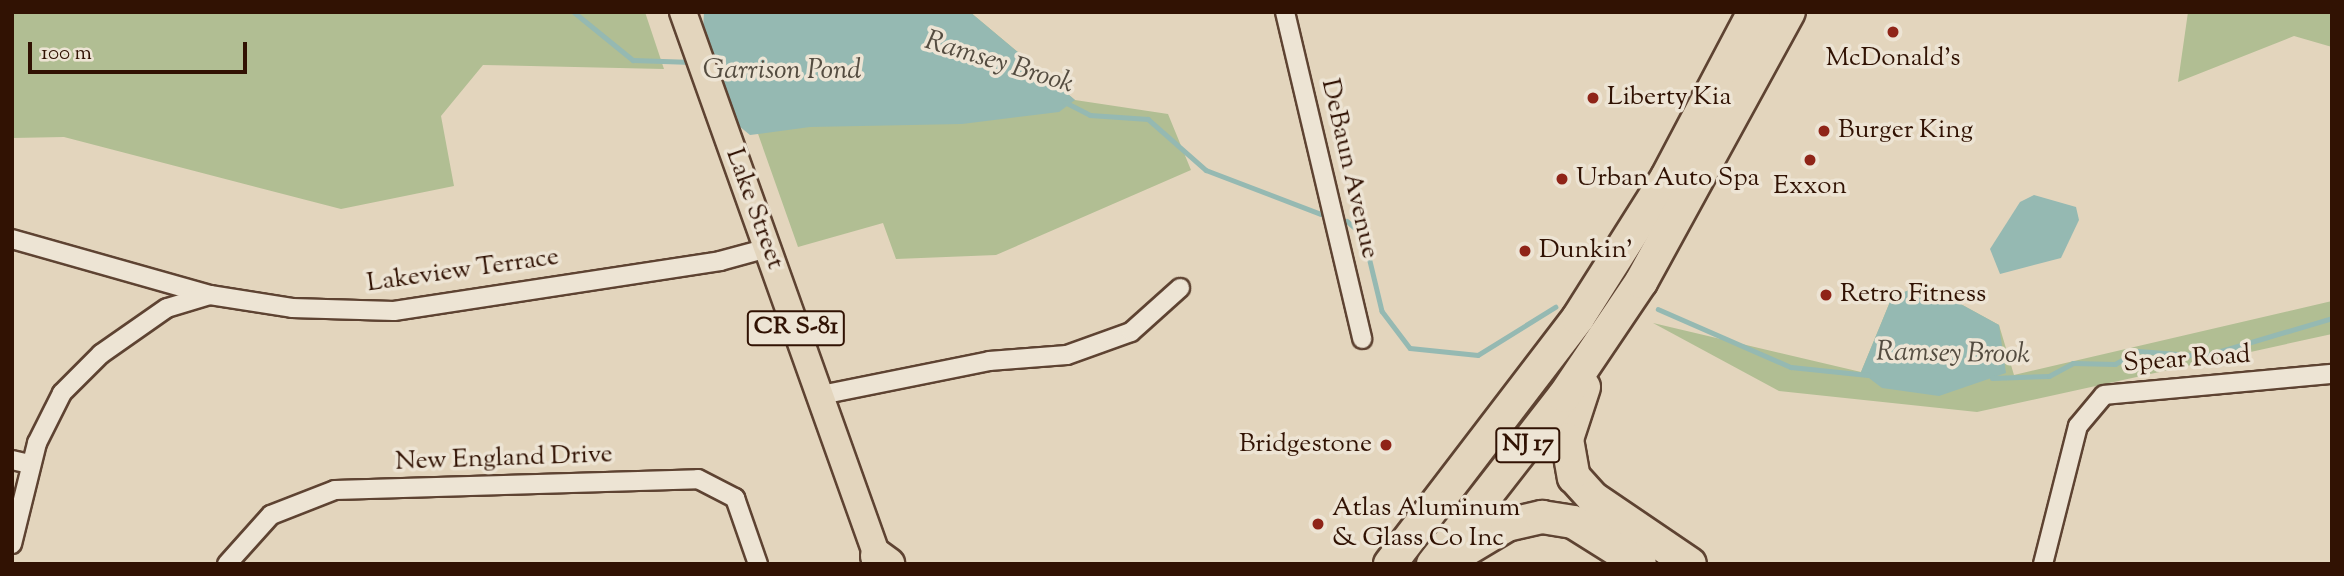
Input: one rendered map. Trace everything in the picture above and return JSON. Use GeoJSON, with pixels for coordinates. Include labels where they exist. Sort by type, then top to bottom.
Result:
{"type":"FeatureCollection","features":[{"type":"Feature","properties":{"kind":"highway","name":"NJ 17"},"geometry":{"type":"LineString","coordinates":[[1390,564],[1578,318],[1667,177],[1754,12]]}},
{"type":"Feature","properties":{"kind":"highway","name":"NJ 17"},"geometry":{"type":"LineString","coordinates":[[1433,564],[1615,321],[1695,193],[1789,12]]}},
{"type":"Feature","properties":{"kind":"highway"},"geometry":{"type":"LineString","coordinates":[[1615,321],[1570,419],[1570,468],[1593,498],[1690,564]]}},
{"type":"Feature","properties":{"kind":"highway"},"geometry":{"type":"LineString","coordinates":[[1443,564],[1507,525],[1542,517],[1573,522],[1640,564]]}},
{"type":"Feature","properties":{"kind":"main road","name":"Lake Street"},"geometry":{"type":"LineString","coordinates":[[683,12],[882,561]]}},
{"type":"Feature","properties":{"kind":"street","name":"DeBaun Avenue"},"geometry":{"type":"LineString","coordinates":[[1285,12],[1362,339]]}},
{"type":"Feature","properties":{"kind":"street","name":"Lakeview Terrace"},"geometry":{"type":"LineString","coordinates":[[12,239],[210,295],[292,308],[394,311],[720,261],[768,248]]}},
{"type":"Feature","properties":{"kind":"street"},"geometry":{"type":"LineString","coordinates":[[821,395],[989,361],[1067,355],[1131,332],[1180,288]]}},
{"type":"Feature","properties":{"kind":"street"},"geometry":{"type":"LineString","coordinates":[[12,544],[30,464],[46,417],[78,375],[146,320],[210,295]]}},
{"type":"Feature","properties":{"kind":"street","name":"Spear Road"},"geometry":{"type":"LineString","coordinates":[[2043,564],[2078,426],[2104,395],[2332,374]]}},
{"type":"Feature","properties":{"kind":"street"},"geometry":{"type":"LineString","coordinates":[[12,460],[30,464]]}},
{"type":"Feature","properties":{"kind":"street","name":"New England Drive"},"geometry":{"type":"LineString","coordinates":[[227,564],[271,514],[335,490],[698,479],[735,498],[758,564]]}},
{"type":"Feature","properties":{"kind":"green space"},"geometry":{"type":"Polygon","coordinates":[[[12,12],[645,12],[664,69],[483,65],[441,116],[454,186],[341,209],[64,137],[12,138],[12,12]]]}},
{"type":"Feature","properties":{"kind":"green space"},"geometry":{"type":"Polygon","coordinates":[[[721,12],[970,12],[1075,100],[1168,114],[1191,170],[996,255],[896,259],[883,223],[798,247],[716,15],[721,12]]]}},
{"type":"Feature","properties":{"kind":"green space"},"geometry":{"type":"Polygon","coordinates":[[[2188,12],[2332,12],[2332,47],[2294,36],[2178,82],[2188,12]]]}},
{"type":"Feature","properties":{"kind":"green space"},"geometry":{"type":"Polygon","coordinates":[[[1924,284],[1999,325],[2014,375],[2332,301],[2332,334],[1977,412],[1779,391],[1653,323],[1861,372],[1892,297],[1924,284]]]}},
{"type":"Feature","properties":{"kind":"water","name":"Garrison Pond"},"geometry":{"type":"Polygon","coordinates":[[[704,12],[970,12],[1075,100],[1059,112],[962,124],[810,127],[750,135],[739,126],[703,30],[704,12]]]}},
{"type":"Feature","properties":{"kind":"water"},"geometry":{"type":"Polygon","coordinates":[[[2034,195],[2076,207],[2079,220],[2061,258],[2000,274],[1990,249],[2020,202],[2034,195]]]}},
{"type":"Feature","properties":{"kind":"water"},"geometry":{"type":"Polygon","coordinates":[[[1924,284],[1999,325],[2006,373],[1939,396],[1882,388],[1861,372],[1892,297],[1924,284]]]}},
{"type":"Feature","properties":{"kind":"waterway","name":"Ramsey Brook"},"geometry":{"type":"LineString","coordinates":[[574,12],[633,60],[692,62]]}},
{"type":"Feature","properties":{"kind":"waterway","name":"Ramsey Brook"},"geometry":{"type":"LineString","coordinates":[[1065,102],[1090,115],[1148,119],[1206,170],[1321,214]]}},
{"type":"Feature","properties":{"kind":"waterway","name":"Ramsey Brook"},"geometry":{"type":"LineString","coordinates":[[1347,221],[1364,236],[1382,311],[1410,348],[1478,355],[1555,307]]}},
{"type":"Feature","properties":{"kind":"waterway","name":"Ramsey Brook"},"geometry":{"type":"LineString","coordinates":[[1658,309],[1791,367],[1868,375]]}},
{"type":"Feature","properties":{"kind":"waterway","name":"Ramsey Brook"},"geometry":{"type":"LineString","coordinates":[[1992,378],[2049,376],[2073,363],[2115,364],[2138,351],[2204,356],[2332,318]]}},
{"type":"Feature","properties":{"kind":"place","name":"McDonald's"},"geometry":{"type":"Point","coordinates":[1893,32]}},
{"type":"Feature","properties":{"kind":"place","name":"Liberty Kia"},"geometry":{"type":"Point","coordinates":[1593,98]}},
{"type":"Feature","properties":{"kind":"place","name":"Burger King"},"geometry":{"type":"Point","coordinates":[1824,131]}},
{"type":"Feature","properties":{"kind":"place","name":"Exxon"},"geometry":{"type":"Point","coordinates":[1810,160]}},
{"type":"Feature","properties":{"kind":"place","name":"Urban Auto Spa"},"geometry":{"type":"Point","coordinates":[1562,179]}},
{"type":"Feature","properties":{"kind":"place","name":"Dunkin'"},"geometry":{"type":"Point","coordinates":[1525,251]}},
{"type":"Feature","properties":{"kind":"place","name":"Retro Fitness"},"geometry":{"type":"Point","coordinates":[1826,295]}},
{"type":"Feature","properties":{"kind":"place","name":"Bridgestone"},"geometry":{"type":"Point","coordinates":[1386,445]}},
{"type":"Feature","properties":{"kind":"place","name":"Atlas Aluminum & Glass Co Inc"},"geometry":{"type":"Point","coordinates":[1318,524]}}]}
